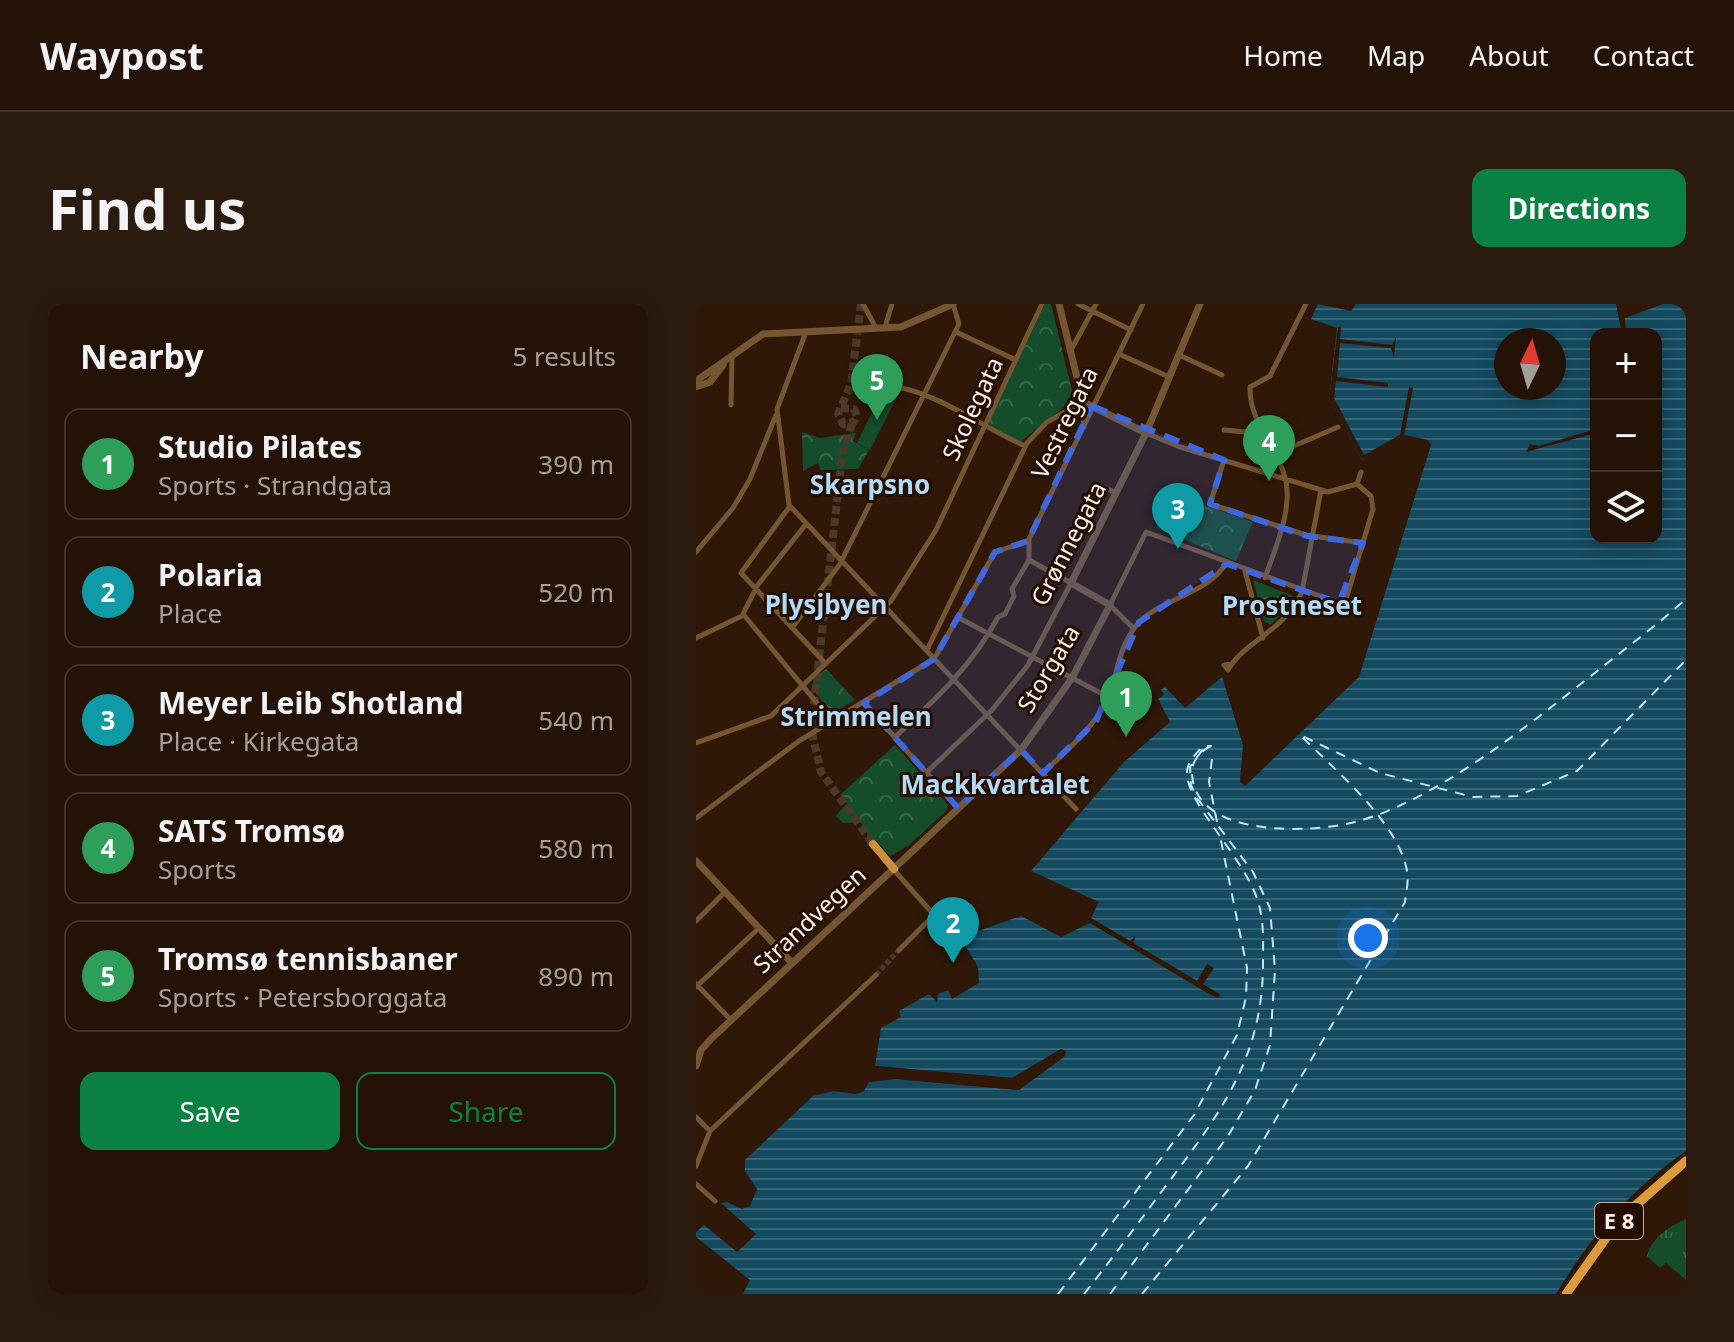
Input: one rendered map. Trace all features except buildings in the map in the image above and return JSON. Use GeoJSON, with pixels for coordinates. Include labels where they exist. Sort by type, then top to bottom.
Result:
{"type":"FeatureCollection","features":[{"type":"Feature","properties":{"kind":"highway","name":"E 8"},"geometry":{"type":"LineString","coordinates":[[1566,1294],[1619,1220],[1686,1161]]}},
{"type":"Feature","properties":{"kind":"main road"},"geometry":{"type":"LineString","coordinates":[[873,844],[894,869]]}},
{"type":"Feature","properties":{"kind":"street"},"geometry":{"type":"LineString","coordinates":[[863,304],[880,329]]}},
{"type":"Feature","properties":{"kind":"street"},"geometry":{"type":"LineString","coordinates":[[880,329],[892,304]]}},
{"type":"Feature","properties":{"kind":"street"},"geometry":{"type":"LineString","coordinates":[[696,387],[710,382],[723,365],[763,334],[880,329],[913,324],[953,304],[960,319],[842,560],[792,628]]}},
{"type":"Feature","properties":{"kind":"street","name":"Skolegata"},"geometry":{"type":"LineString","coordinates":[[696,743],[771,716],[886,607],[936,530],[1042,304]]}},
{"type":"Feature","properties":{"kind":"street"},"geometry":{"type":"LineString","coordinates":[[1059,304],[1083,402],[1084,427]]}},
{"type":"Feature","properties":{"kind":"street"},"geometry":{"type":"LineString","coordinates":[[1078,304],[1131,330]]}},
{"type":"Feature","properties":{"kind":"street"},"geometry":{"type":"LineString","coordinates":[[1069,352],[1096,304]]}},
{"type":"Feature","properties":{"kind":"street","name":"Vestregata"},"geometry":{"type":"LineString","coordinates":[[1029,560],[1028,541],[1143,304]]}},
{"type":"Feature","properties":{"kind":"street","name":"Grønnegata"},"geometry":{"type":"LineString","coordinates":[[927,772],[987,714],[1033,656],[1146,433],[1200,304]]}},
{"type":"Feature","properties":{"kind":"street"},"geometry":{"type":"LineString","coordinates":[[1265,578],[1282,528],[1286,477],[1260,427],[1250,390],[1254,382],[1265,380],[1306,304]]}},
{"type":"Feature","properties":{"kind":"street"},"geometry":{"type":"LineString","coordinates":[[696,552],[733,508],[750,479],[806,331]]}},
{"type":"Feature","properties":{"kind":"street"},"geometry":{"type":"LineString","coordinates":[[956,332],[1016,360]]}},
{"type":"Feature","properties":{"kind":"street"},"geometry":{"type":"LineString","coordinates":[[1119,354],[1170,377]]}},
{"type":"Feature","properties":{"kind":"street"},"geometry":{"type":"LineString","coordinates":[[1179,355],[1222,375]]}},
{"type":"Feature","properties":{"kind":"street"},"geometry":{"type":"LineString","coordinates":[[731,405],[732,357]]}},
{"type":"Feature","properties":{"kind":"street"},"geometry":{"type":"LineString","coordinates":[[696,381],[723,365]]}},
{"type":"Feature","properties":{"kind":"street"},"geometry":{"type":"LineString","coordinates":[[879,385],[900,386],[924,396],[1025,446]]}},
{"type":"Feature","properties":{"kind":"street"},"geometry":{"type":"LineString","coordinates":[[1043,773],[1092,727],[1108,697],[1115,667],[1134,629],[1215,577],[1226,563],[1337,603],[1347,596],[1373,501],[1364,486],[1357,484],[1328,492],[1321,490],[1146,433],[1083,402]]}},
{"type":"Feature","properties":{"kind":"street"},"geometry":{"type":"LineString","coordinates":[[928,648],[1025,446],[1042,426],[1083,402]]}},
{"type":"Feature","properties":{"kind":"street"},"geometry":{"type":"LineString","coordinates":[[777,414],[790,506],[928,648],[1076,809]]}},
{"type":"Feature","properties":{"kind":"street"},"geometry":{"type":"LineString","coordinates":[[1224,430],[1245,432],[1260,427]]}},
{"type":"Feature","properties":{"kind":"street"},"geometry":{"type":"LineString","coordinates":[[1275,454],[1338,427]]}},
{"type":"Feature","properties":{"kind":"street"},"geometry":{"type":"LineString","coordinates":[[1224,460],[1210,504],[1312,536],[1363,543]]}},
{"type":"Feature","properties":{"kind":"street"},"geometry":{"type":"LineString","coordinates":[[1357,484],[1361,472]]}},
{"type":"Feature","properties":{"kind":"street"},"geometry":{"type":"LineString","coordinates":[[1097,484],[1117,493]]}},
{"type":"Feature","properties":{"kind":"street"},"geometry":{"type":"LineString","coordinates":[[1232,664],[1289,616],[1302,592],[1321,490]]}},
{"type":"Feature","properties":{"kind":"street"},"geometry":{"type":"LineString","coordinates":[[790,506],[741,571],[755,590],[826,664]]}},
{"type":"Feature","properties":{"kind":"street"},"geometry":{"type":"LineString","coordinates":[[696,638],[735,622],[743,614],[755,590],[806,524]]}},
{"type":"Feature","properties":{"kind":"street","name":"Storgata"},"geometry":{"type":"LineString","coordinates":[[958,808],[1021,750],[1072,678],[1148,532],[1226,563]]}},
{"type":"Feature","properties":{"kind":"street"},"geometry":{"type":"LineString","coordinates":[[696,818],[831,720],[864,703],[935,657],[998,550],[1028,541]]}},
{"type":"Feature","properties":{"kind":"street"},"geometry":{"type":"LineString","coordinates":[[895,737],[956,680],[991,635],[998,617],[1005,614],[1010,605],[1014,596],[1012,589],[1029,560],[1110,605],[1134,629]]}},
{"type":"Feature","properties":{"kind":"street"},"geometry":{"type":"LineString","coordinates":[[1245,571],[1263,638]]}},
{"type":"Feature","properties":{"kind":"street"},"geometry":{"type":"LineString","coordinates":[[743,614],[831,720]]}},
{"type":"Feature","properties":{"kind":"street"},"geometry":{"type":"LineString","coordinates":[[959,618],[1108,697]]}},
{"type":"Feature","properties":{"kind":"street"},"geometry":{"type":"LineString","coordinates":[[864,703],[958,808]]}},
{"type":"Feature","properties":{"kind":"street","name":"Strandvegen"},"geometry":{"type":"LineString","coordinates":[[696,1066],[698,1050],[958,808]]}},
{"type":"Feature","properties":{"kind":"street"},"geometry":{"type":"LineString","coordinates":[[696,861],[792,963]]}},
{"type":"Feature","properties":{"kind":"street"},"geometry":{"type":"LineString","coordinates":[[894,869],[934,915],[899,950]]}},
{"type":"Feature","properties":{"kind":"street"},"geometry":{"type":"LineString","coordinates":[[696,921],[725,892]]}},
{"type":"Feature","properties":{"kind":"street"},"geometry":{"type":"LineString","coordinates":[[731,1020],[696,985],[759,928]]}},
{"type":"Feature","properties":{"kind":"street"},"geometry":{"type":"LineString","coordinates":[[696,1166],[710,1131],[876,975]]}},
{"type":"Feature","properties":{"kind":"street"},"geometry":{"type":"LineString","coordinates":[[696,1117],[710,1131]]}},
{"type":"Feature","properties":{"kind":"street"},"geometry":{"type":"LineString","coordinates":[[696,1184],[715,1201]]}},
{"type":"Feature","properties":{"kind":"highlighted area"},"geometry":{"type":"Polygon","coordinates":[[[1092,406],[1224,460],[1210,504],[1307,536],[1363,543],[1339,603],[1227,564],[1139,622],[1096,721],[1043,773],[1021,750],[958,808],[864,703],[934,659],[995,552],[1028,541],[1092,406]]]}},
{"type":"Feature","properties":{"kind":"green space"},"geometry":{"type":"Polygon","coordinates":[[[1045,304],[1051,304],[1074,399],[1020,442],[988,424],[1045,304]]]}},
{"type":"Feature","properties":{"kind":"green space"},"geometry":{"type":"Polygon","coordinates":[[[882,392],[896,399],[870,450],[857,443],[882,392]]]}},
{"type":"Feature","properties":{"kind":"green space"},"geometry":{"type":"Polygon","coordinates":[[[802,432],[820,438],[856,433],[853,441],[869,450],[858,469],[821,470],[818,463],[803,471],[802,432]]]}},
{"type":"Feature","properties":{"kind":"green space"},"geometry":{"type":"Polygon","coordinates":[[[1171,494],[1253,522],[1236,561],[1156,528],[1171,494]]]}},
{"type":"Feature","properties":{"kind":"green space"},"geometry":{"type":"Polygon","coordinates":[[[1253,580],[1293,596],[1283,613],[1270,625],[1264,621],[1253,580]]]}},
{"type":"Feature","properties":{"kind":"green space"},"geometry":{"type":"Polygon","coordinates":[[[826,669],[855,700],[833,713],[812,689],[813,681],[826,669]]]}},
{"type":"Feature","properties":{"kind":"green space"},"geometry":{"type":"Polygon","coordinates":[[[895,745],[948,805],[946,811],[909,845],[890,856],[877,841],[869,846],[867,844],[867,831],[860,822],[843,823],[836,816],[847,803],[840,795],[895,745]]]}},
{"type":"Feature","properties":{"kind":"green space"},"geometry":{"type":"Polygon","coordinates":[[[1686,1219],[1686,1280],[1666,1263],[1660,1268],[1647,1256],[1657,1238],[1686,1219]]]}},
{"type":"Feature","properties":{"kind":"water"},"geometry":{"type":"Polygon","coordinates":[[[1318,304],[1351,311],[1356,304],[1616,304],[1621,328],[1590,328],[1590,431],[1539,446],[1530,444],[1526,452],[1590,435],[1590,544],[1662,544],[1662,328],[1626,328],[1625,318],[1663,304],[1686,304],[1686,1151],[1647,1181],[1613,1215],[1556,1294],[743,1294],[750,1280],[696,1237],[696,1232],[704,1225],[737,1252],[756,1234],[721,1203],[727,1202],[742,1209],[750,1206],[757,1189],[745,1171],[745,1160],[813,1096],[833,1091],[856,1094],[864,1091],[869,1082],[883,1078],[1019,1090],[1065,1056],[1058,1051],[1012,1078],[875,1066],[881,1028],[901,1017],[899,1011],[929,994],[937,1002],[938,994],[948,990],[952,999],[979,983],[978,967],[963,942],[964,936],[1021,916],[1061,937],[1090,923],[1219,997],[1220,994],[1202,984],[1213,967],[1197,981],[1091,918],[1099,902],[1031,871],[1124,762],[1170,722],[1158,699],[1164,695],[1161,690],[1165,687],[1185,708],[1222,677],[1243,745],[1240,782],[1245,786],[1359,677],[1431,445],[1428,440],[1405,435],[1362,460],[1329,399],[1337,328],[1311,319],[1318,304]]]}},
{"type":"Feature","properties":{"kind":"pier"},"geometry":{"type":"Polygon","coordinates":[[[1338,327],[1341,327],[1340,339],[1392,345],[1396,337],[1394,357],[1391,348],[1340,343],[1337,377],[1388,383],[1388,387],[1336,381],[1334,398],[1364,455],[1400,435],[1409,387],[1413,388],[1404,436],[1362,460],[1329,399],[1338,327]]]}},
{"type":"Feature","properties":{"kind":"pier"},"geometry":{"type":"Polygon","coordinates":[[[1091,918],[1130,941],[1136,936],[1133,943],[1197,981],[1207,964],[1214,968],[1203,984],[1220,996],[1217,998],[1202,990],[1090,923],[1091,918]]]}},
{"type":"Feature","properties":{"kind":"pier"},"geometry":{"type":"Polygon","coordinates":[[[1061,1049],[1066,1051],[1065,1056],[1019,1090],[898,1079],[869,1082],[871,1077],[883,1074],[1019,1086],[1035,1070],[1062,1053],[1013,1082],[874,1070],[875,1066],[1012,1078],[1061,1049]]]}},
{"type":"Feature","properties":{"kind":"ferry route"},"geometry":{"type":"LineString","coordinates":[[1211,746],[1197,757],[1192,774],[1198,795],[1213,810],[1234,821],[1286,829],[1355,822],[1418,797],[1482,758],[1686,599]]}},
{"type":"Feature","properties":{"kind":"ferry route"},"geometry":{"type":"LineString","coordinates":[[1142,1294],[1248,1166],[1405,902],[1407,871],[1392,834],[1363,797],[1300,735],[1380,773],[1473,797],[1517,796],[1577,771],[1686,660]]}},
{"type":"Feature","properties":{"kind":"ferry route"},"geometry":{"type":"LineString","coordinates":[[1084,1294],[1220,1110],[1246,1057],[1255,1028],[1263,964],[1260,909],[1244,873],[1196,800],[1187,771],[1203,746],[1212,746]]}},
{"type":"Feature","properties":{"kind":"ferry route"},"geometry":{"type":"LineString","coordinates":[[1110,1294],[1228,1136],[1255,1090],[1270,1045],[1275,970],[1270,908],[1253,872],[1197,798],[1191,785],[1190,767],[1203,749]]}},
{"type":"Feature","properties":{"kind":"ferry route"},"geometry":{"type":"LineString","coordinates":[[1212,759],[1209,782],[1217,822]]}},
{"type":"Feature","properties":{"kind":"ferry route"},"geometry":{"type":"LineString","coordinates":[[1058,1294],[1194,1115],[1237,1035],[1246,997],[1247,968],[1220,836]]}},
{"type":"Feature","properties":{"kind":"tunnel"},"geometry":{"type":"LineString","coordinates":[[841,408],[854,409],[857,416],[854,422],[843,424],[838,414],[851,384],[861,304]]}},
{"type":"Feature","properties":{"kind":"tunnel"},"geometry":{"type":"LineString","coordinates":[[852,424],[843,449],[811,729],[821,772],[873,844]]}},
{"type":"Feature","properties":{"kind":"tunnel"},"geometry":{"type":"LineString","coordinates":[[876,975],[899,950]]}},
{"type":"Feature","properties":{"kind":"place","name":"Tromsø tennisbaner"},"geometry":{"type":"Point","coordinates":[877,420]}},
{"type":"Feature","properties":{"kind":"place","name":"SATS Tromsø"},"geometry":{"type":"Point","coordinates":[1269,481]}},
{"type":"Feature","properties":{"kind":"place","name":"Meyer Leib Shotland"},"geometry":{"type":"Point","coordinates":[1178,549]}},
{"type":"Feature","properties":{"kind":"place","name":"Studio Pilates"},"geometry":{"type":"Point","coordinates":[1126,737]}},
{"type":"Feature","properties":{"kind":"place","name":"Polaria"},"geometry":{"type":"Point","coordinates":[953,963]}},
{"type":"Feature","properties":{"kind":"district","name":"Skarpsno"},"geometry":{"type":"Point","coordinates":[870,485]}},
{"type":"Feature","properties":{"kind":"district","name":"Plysjbyen"},"geometry":{"type":"Point","coordinates":[826,605]}},
{"type":"Feature","properties":{"kind":"district","name":"Prostneset"},"geometry":{"type":"Point","coordinates":[1292,606]}},
{"type":"Feature","properties":{"kind":"district","name":"Strimmelen"},"geometry":{"type":"Point","coordinates":[856,717]}},
{"type":"Feature","properties":{"kind":"district","name":"Mackkvartalet"},"geometry":{"type":"Point","coordinates":[995,785]}}]}
